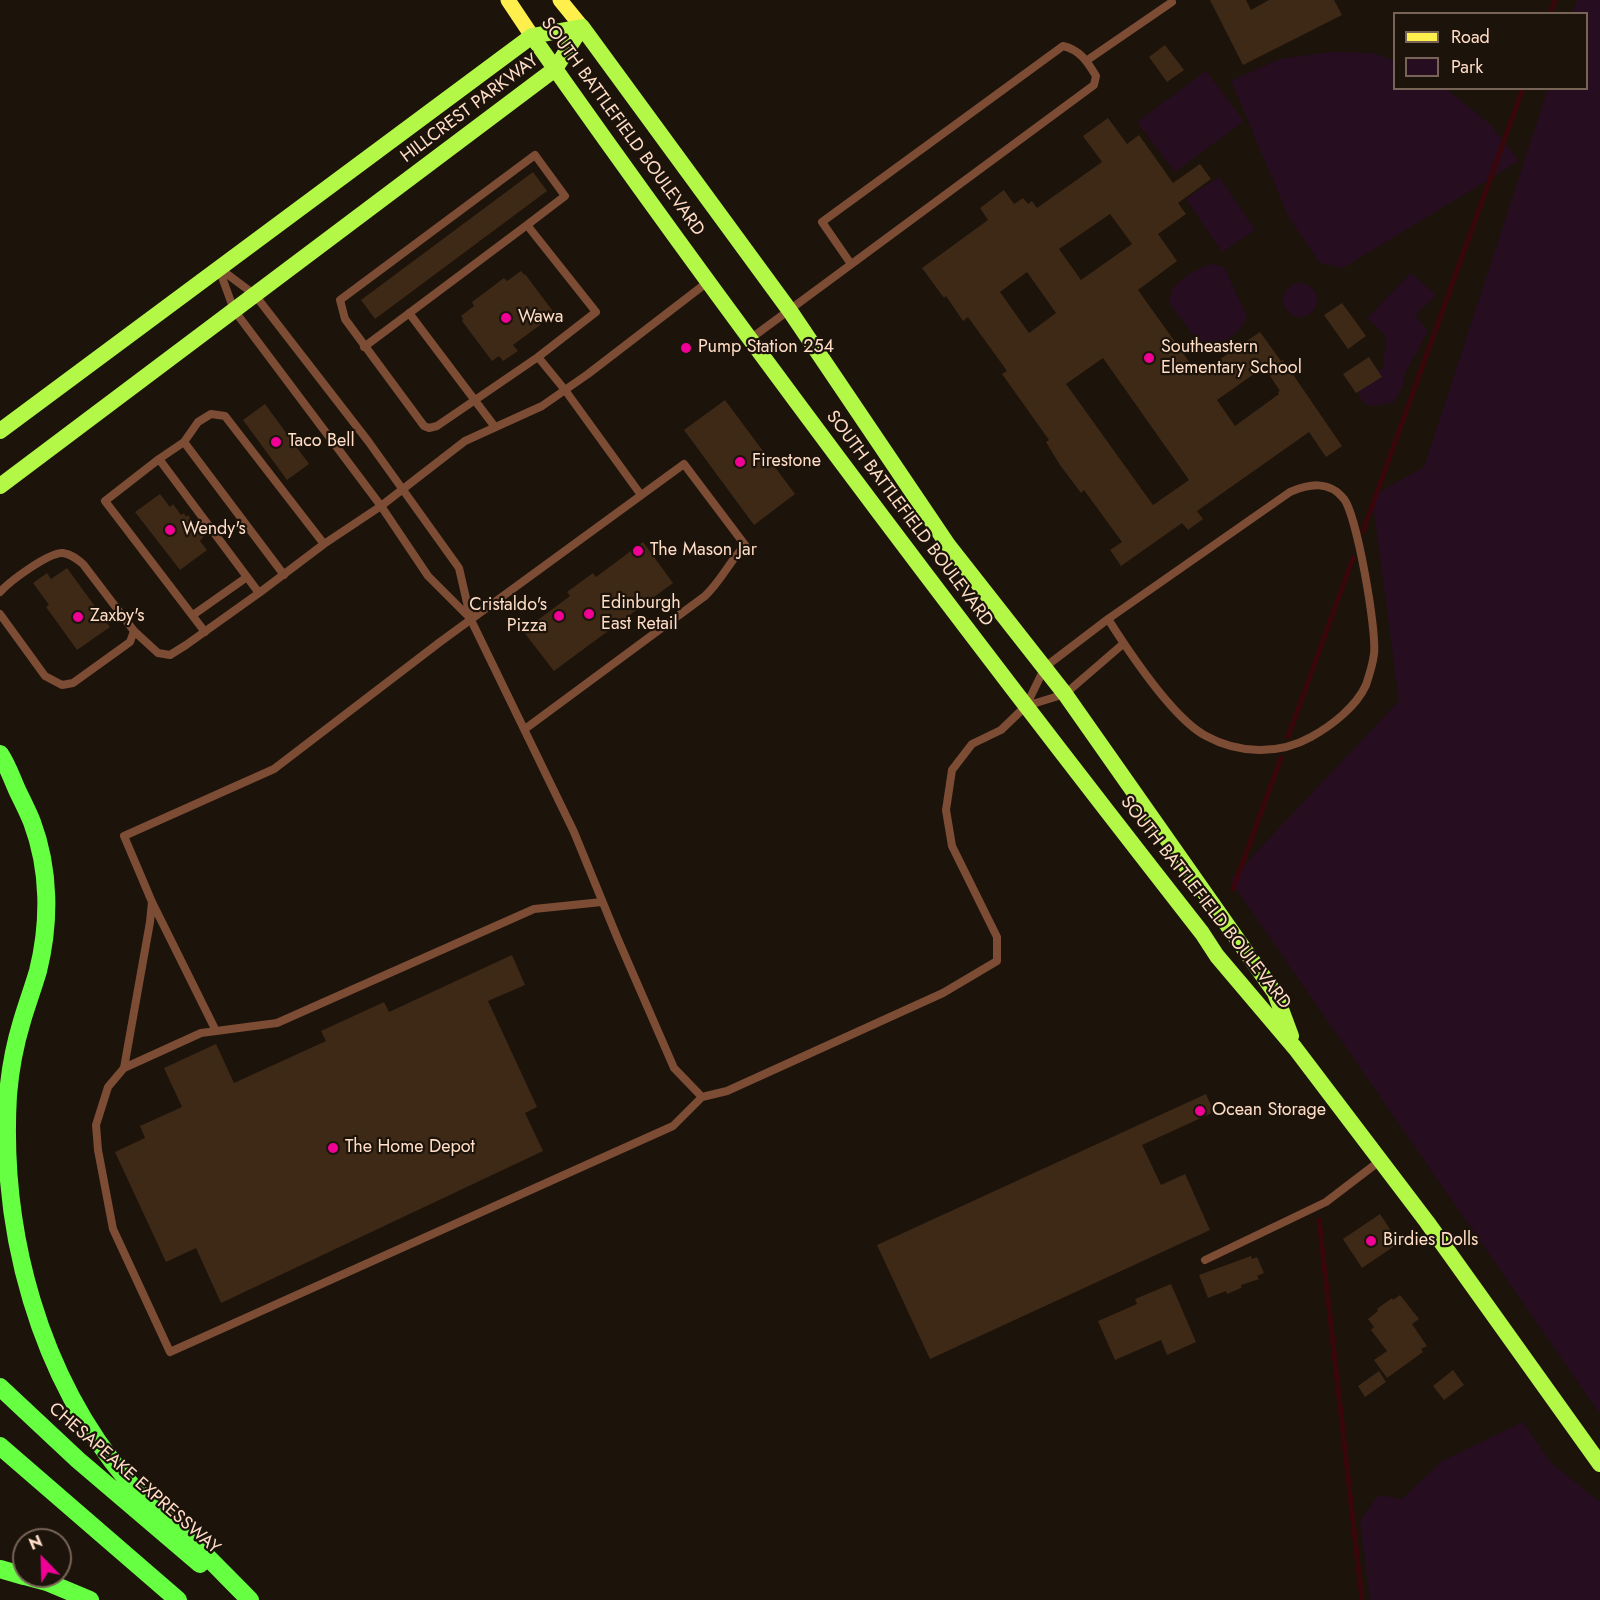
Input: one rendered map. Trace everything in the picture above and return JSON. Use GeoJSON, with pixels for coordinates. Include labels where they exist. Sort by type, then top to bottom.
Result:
{"type":"FeatureCollection","features":[{"type":"Feature","properties":{"kind":"highway","name":"HILLCREST PARKWAY"},"geometry":{"type":"LineString","coordinates":[[0,431],[532,36],[582,27]]}},
{"type":"Feature","properties":{"kind":"highway","name":"HILLCREST PARKWAY"},"geometry":{"type":"LineString","coordinates":[[0,486],[555,69],[582,27]]}},
{"type":"Feature","properties":{"kind":"highway","name":"SOUTH BATTLEFIELD BOULEVARD"},"geometry":{"type":"LineString","coordinates":[[582,27],[789,311],[948,545],[1065,694],[1275,993],[1295,1048]]}},
{"type":"Feature","properties":{"kind":"highway","name":"SOUTH BATTLEFIELD BOULEVARD"},"geometry":{"type":"LineString","coordinates":[[532,36],[750,339],[969,633],[1202,933],[1217,956],[1295,1048],[1381,1160],[1600,1464]]}},
{"type":"Feature","properties":{"kind":"highway"},"geometry":{"type":"LineString","coordinates":[[0,754],[32,822],[40,848],[47,898],[38,969],[22,1022],[8,1095],[4,1149],[14,1244],[26,1293],[45,1344],[66,1389],[95,1436],[129,1482],[250,1600]]}},
{"type":"Feature","properties":{"kind":"highway","name":"CHESAPEAKE EXPRESSWAY"},"geometry":{"type":"LineString","coordinates":[[0,1387],[78,1460],[243,1600]]}},
{"type":"Feature","properties":{"kind":"highway"},"geometry":{"type":"LineString","coordinates":[[0,1446],[178,1600]]}},
{"type":"Feature","properties":{"kind":"highway"},"geometry":{"type":"LineString","coordinates":[[61,1588],[90,1600]]}},
{"type":"Feature","properties":{"kind":"main road","name":"SOUTH BATTLEFIELD BOULEVARD"},"geometry":{"type":"LineString","coordinates":[[508,0],[532,36]]}},
{"type":"Feature","properties":{"kind":"main road","name":"SOUTH BATTLEFIELD BOULEVARD"},"geometry":{"type":"LineString","coordinates":[[560,0],[582,27]]}},
{"type":"Feature","properties":{"kind":"lane"},"geometry":{"type":"LineString","coordinates":[[1086,61],[1172,2]]}},
{"type":"Feature","properties":{"kind":"lane"},"geometry":{"type":"LineString","coordinates":[[750,339],[1094,85],[1096,76],[1086,61],[1075,49],[1063,46],[822,222],[851,264]]}},
{"type":"Feature","properties":{"kind":"lane"},"geometry":{"type":"LineString","coordinates":[[364,347],[565,196],[535,155],[340,300],[345,319],[364,347],[424,426],[429,428],[437,426],[537,357],[596,312],[527,225]]}},
{"type":"Feature","properties":{"kind":"lane"},"geometry":{"type":"LineString","coordinates":[[219,268],[255,295],[403,489],[459,568],[471,620],[574,832],[674,1068],[702,1097]]}},
{"type":"Feature","properties":{"kind":"lane"},"geometry":{"type":"LineString","coordinates":[[219,268],[234,310],[381,506],[428,576],[471,620]]}},
{"type":"Feature","properties":{"kind":"lane"},"geometry":{"type":"LineString","coordinates":[[0,592],[52,554],[63,553],[73,556],[83,564],[134,631],[158,653],[170,655],[260,593],[324,544],[381,506],[465,441],[542,406],[588,374],[709,281]]}},
{"type":"Feature","properties":{"kind":"lane"},"geometry":{"type":"LineString","coordinates":[[409,313],[495,427]]}},
{"type":"Feature","properties":{"kind":"lane"},"geometry":{"type":"LineString","coordinates":[[537,357],[565,390],[641,495]]}},
{"type":"Feature","properties":{"kind":"lane"},"geometry":{"type":"LineString","coordinates":[[205,632],[105,501],[184,442],[198,422],[211,414],[225,416],[324,544]]}},
{"type":"Feature","properties":{"kind":"lane"},"geometry":{"type":"LineString","coordinates":[[184,442],[284,575]]}},
{"type":"Feature","properties":{"kind":"lane"},"geometry":{"type":"LineString","coordinates":[[159,459],[260,593]]}},
{"type":"Feature","properties":{"kind":"lane"},"geometry":{"type":"LineString","coordinates":[[216,1031],[152,902],[124,836],[274,769],[471,620],[684,464],[745,544],[733,557],[716,585],[705,596],[525,729]]}},
{"type":"Feature","properties":{"kind":"lane"},"geometry":{"type":"LineString","coordinates":[[602,902],[534,909],[277,1023],[201,1033],[124,1068],[108,1088],[96,1125],[98,1150],[113,1228],[170,1352],[673,1126],[702,1097],[727,1091],[943,993],[997,961],[997,937],[952,846],[946,810],[951,770],[972,744],[1001,730],[1026,706],[1045,667],[1108,619],[1290,492],[1308,485],[1327,487],[1344,499],[1352,516],[1371,610],[1374,654],[1365,686],[1345,714],[1302,742],[1286,747],[1256,751],[1232,746],[1206,736],[1185,721],[1124,644],[1108,619]]}},
{"type":"Feature","properties":{"kind":"lane"},"geometry":{"type":"LineString","coordinates":[[193,615],[247,577]]}},
{"type":"Feature","properties":{"kind":"lane"},"geometry":{"type":"LineString","coordinates":[[0,614],[45,676],[62,685],[73,683],[130,642],[134,631]]}},
{"type":"Feature","properties":{"kind":"lane"},"geometry":{"type":"LineString","coordinates":[[1026,706],[1065,694],[1124,644]]}},
{"type":"Feature","properties":{"kind":"lane"},"geometry":{"type":"LineString","coordinates":[[124,1068],[152,902]]}},
{"type":"Feature","properties":{"kind":"lane"},"geometry":{"type":"LineString","coordinates":[[1204,1260],[1326,1202],[1381,1160]]}},
{"type":"Feature","properties":{"kind":"green space"},"geometry":{"type":"Polygon","coordinates":[[[1577,0],[1600,0],[1600,1414],[1230,880],[1399,701],[1372,496],[1424,467],[1548,90],[1588,90],[1588,12],[1572,12],[1577,0]]]}},
{"type":"Feature","properties":{"kind":"green space"},"geometry":{"type":"Polygon","coordinates":[[[1330,52],[1373,53],[1393,61],[1393,90],[1447,90],[1490,124],[1519,161],[1343,268],[1320,263],[1289,218],[1231,81],[1280,59],[1330,52]]]}},
{"type":"Feature","properties":{"kind":"green space"},"geometry":{"type":"Polygon","coordinates":[[[1206,71],[1244,121],[1175,172],[1137,122],[1206,71]]]}},
{"type":"Feature","properties":{"kind":"green space"},"geometry":{"type":"Polygon","coordinates":[[[1219,177],[1255,230],[1222,252],[1186,199],[1219,177]]]}},
{"type":"Feature","properties":{"kind":"green space"},"geometry":{"type":"Polygon","coordinates":[[[1212,264],[1224,267],[1247,317],[1234,335],[1202,347],[1169,303],[1173,287],[1194,271],[1212,264]]]}},
{"type":"Feature","properties":{"kind":"green space"},"geometry":{"type":"Polygon","coordinates":[[[1411,273],[1436,295],[1415,315],[1428,331],[1404,375],[1403,386],[1393,403],[1372,406],[1363,403],[1357,391],[1370,371],[1383,369],[1386,336],[1367,318],[1411,273]]]}},
{"type":"Feature","properties":{"kind":"green space"},"geometry":{"type":"Polygon","coordinates":[[[1300,283],[1312,288],[1317,300],[1312,312],[1300,317],[1288,312],[1283,300],[1288,288],[1300,283]]]}},
{"type":"Feature","properties":{"kind":"green space"},"geometry":{"type":"Polygon","coordinates":[[[1523,1422],[1551,1463],[1600,1502],[1600,1600],[1370,1600],[1360,1521],[1378,1495],[1402,1499],[1442,1461],[1523,1422]]]}},
{"type":"Feature","properties":{"kind":"building"},"geometry":{"type":"Polygon","coordinates":[[[1210,0],[1246,0],[1251,10],[1269,0],[1334,0],[1342,15],[1243,65],[1210,0]]]}},
{"type":"Feature","properties":{"kind":"building"},"geometry":{"type":"Polygon","coordinates":[[[1165,45],[1184,70],[1167,82],[1149,57],[1165,45]]]}},
{"type":"Feature","properties":{"kind":"building"},"geometry":{"type":"Polygon","coordinates":[[[1108,118],[1127,144],[1139,135],[1173,183],[1200,164],[1211,179],[1178,203],[1186,214],[1158,234],[1177,261],[1138,290],[1198,374],[1260,332],[1281,361],[1283,360],[1342,446],[1326,457],[1309,432],[1197,511],[1203,519],[1188,530],[1182,523],[1121,566],[1110,550],[1122,542],[1084,490],[1081,493],[1060,465],[1046,442],[1049,440],[1002,374],[1007,371],[968,317],[963,321],[946,296],[944,298],[922,268],[988,220],[980,208],[1004,190],[1014,204],[1023,198],[1028,204],[1032,201],[1037,208],[1102,162],[1083,136],[1108,118]],[[1110,214],[1059,249],[1081,280],[1132,244],[1110,214]],[[1027,272],[1000,292],[1029,333],[1056,313],[1027,272]],[[1103,358],[1066,384],[1153,505],[1189,480],[1103,358]],[[1264,367],[1217,400],[1235,426],[1280,391],[1264,367]]]}},
{"type":"Feature","properties":{"kind":"building"},"geometry":{"type":"Polygon","coordinates":[[[533,172],[547,191],[375,319],[361,300],[533,172]]]}},
{"type":"Feature","properties":{"kind":"building","name":"Wawa"},"geometry":{"type":"Polygon","coordinates":[[[521,271],[555,314],[513,345],[518,351],[503,361],[499,356],[492,361],[462,321],[461,316],[474,306],[472,302],[504,278],[507,281],[521,271]]]}},
{"type":"Feature","properties":{"kind":"building"},"geometry":{"type":"Polygon","coordinates":[[[1342,303],[1366,336],[1348,349],[1324,315],[1342,303]]]}},
{"type":"Feature","properties":{"kind":"building"},"geometry":{"type":"Polygon","coordinates":[[[1369,357],[1382,377],[1356,393],[1343,374],[1369,357]]]}},
{"type":"Feature","properties":{"kind":"building","name":"Firestone"},"geometry":{"type":"Polygon","coordinates":[[[725,400],[795,494],[754,525],[684,430],[725,400]]]}},
{"type":"Feature","properties":{"kind":"building","name":"Taco Bell"},"geometry":{"type":"Polygon","coordinates":[[[265,404],[309,464],[287,480],[243,420],[265,404]]]}},
{"type":"Feature","properties":{"kind":"building","name":"Wendy's"},"geometry":{"type":"Polygon","coordinates":[[[160,494],[170,507],[173,504],[181,515],[184,513],[186,517],[188,515],[204,536],[200,541],[207,550],[180,570],[135,512],[160,494]]]}},
{"type":"Feature","properties":{"kind":"building","name":"Edinburgh East Retail"},"geometry":{"type":"Polygon","coordinates":[[[643,542],[673,583],[554,671],[523,631],[570,596],[567,592],[593,573],[596,577],[643,542]]]}},
{"type":"Feature","properties":{"kind":"building","name":"Zaxby's"},"geometry":{"type":"Polygon","coordinates":[[[67,568],[110,627],[77,650],[46,607],[49,605],[33,583],[47,573],[51,579],[67,568]]]}},
{"type":"Feature","properties":{"kind":"building","name":"The Home Depot"},"geometry":{"type":"Polygon","coordinates":[[[512,955],[525,985],[488,1001],[537,1107],[525,1113],[543,1151],[221,1303],[196,1248],[166,1262],[115,1152],[145,1138],[140,1126],[182,1107],[164,1068],[216,1044],[234,1083],[326,1041],[321,1031],[384,1002],[389,1012],[512,955]]]}},
{"type":"Feature","properties":{"kind":"building"},"geometry":{"type":"Polygon","coordinates":[[[1206,1094],[1214,1112],[1142,1145],[1161,1185],[1185,1174],[1210,1230],[930,1359],[877,1245],[1206,1094]]]}},
{"type":"Feature","properties":{"kind":"building","name":"Birdies Dolls"},"geometry":{"type":"Polygon","coordinates":[[[1380,1214],[1399,1243],[1362,1268],[1343,1239],[1380,1214]]]}},
{"type":"Feature","properties":{"kind":"building"},"geometry":{"type":"Polygon","coordinates":[[[1251,1256],[1252,1259],[1257,1257],[1264,1273],[1257,1276],[1259,1279],[1241,1285],[1241,1288],[1227,1294],[1226,1291],[1208,1298],[1199,1275],[1251,1256]]]}},
{"type":"Feature","properties":{"kind":"building"},"geometry":{"type":"Polygon","coordinates":[[[1171,1284],[1196,1342],[1167,1355],[1161,1340],[1115,1360],[1098,1321],[1137,1304],[1135,1299],[1171,1284]]]}},
{"type":"Feature","properties":{"kind":"building"},"geometry":{"type":"Polygon","coordinates":[[[1400,1295],[1419,1319],[1412,1324],[1427,1346],[1421,1349],[1423,1352],[1387,1378],[1374,1360],[1387,1351],[1371,1330],[1374,1327],[1368,1319],[1378,1311],[1377,1309],[1400,1295]]]}},
{"type":"Feature","properties":{"kind":"building"},"geometry":{"type":"Polygon","coordinates":[[[1453,1370],[1464,1385],[1444,1400],[1433,1386],[1453,1370]]]}},
{"type":"Feature","properties":{"kind":"building"},"geometry":{"type":"Polygon","coordinates":[[[1379,1371],[1386,1382],[1365,1397],[1358,1386],[1379,1371]]]}},
{"type":"Feature","properties":{"kind":"waterway"},"geometry":{"type":"LineString","coordinates":[[1551,12],[1555,0]]}},
{"type":"Feature","properties":{"kind":"waterway"},"geometry":{"type":"LineString","coordinates":[[1363,531],[1522,90]]}},
{"type":"Feature","properties":{"kind":"waterway"},"geometry":{"type":"LineString","coordinates":[[1288,737],[1353,558]]}},
{"type":"Feature","properties":{"kind":"waterway"},"geometry":{"type":"LineString","coordinates":[[1233,889],[1281,758]]}},
{"type":"Feature","properties":{"kind":"waterway"},"geometry":{"type":"LineString","coordinates":[[1319,1220],[1362,1600]]}},
{"type":"Feature","properties":{"kind":"place","name":"Wawa"},"geometry":{"type":"Point","coordinates":[506,318]}},
{"type":"Feature","properties":{"kind":"place","name":"Pump Station 254"},"geometry":{"type":"Point","coordinates":[686,348]}},
{"type":"Feature","properties":{"kind":"place","name":"Southeastern Elementary School"},"geometry":{"type":"Point","coordinates":[1149,358]}},
{"type":"Feature","properties":{"kind":"place","name":"Taco Bell"},"geometry":{"type":"Point","coordinates":[276,442]}},
{"type":"Feature","properties":{"kind":"place","name":"Firestone"},"geometry":{"type":"Point","coordinates":[740,462]}},
{"type":"Feature","properties":{"kind":"place","name":"Wendy's"},"geometry":{"type":"Point","coordinates":[170,530]}},
{"type":"Feature","properties":{"kind":"place","name":"The Mason Jar"},"geometry":{"type":"Point","coordinates":[638,551]}},
{"type":"Feature","properties":{"kind":"place","name":"Edinburgh East Retail"},"geometry":{"type":"Point","coordinates":[589,614]}},
{"type":"Feature","properties":{"kind":"place","name":"Cristaldo's Pizza"},"geometry":{"type":"Point","coordinates":[559,616]}},
{"type":"Feature","properties":{"kind":"place","name":"Zaxby's"},"geometry":{"type":"Point","coordinates":[78,617]}},
{"type":"Feature","properties":{"kind":"place","name":"Ocean Storage"},"geometry":{"type":"Point","coordinates":[1200,1111]}},
{"type":"Feature","properties":{"kind":"place","name":"The Home Depot"},"geometry":{"type":"Point","coordinates":[333,1148]}},
{"type":"Feature","properties":{"kind":"place","name":"Birdies Dolls"},"geometry":{"type":"Point","coordinates":[1371,1241]}}]}
